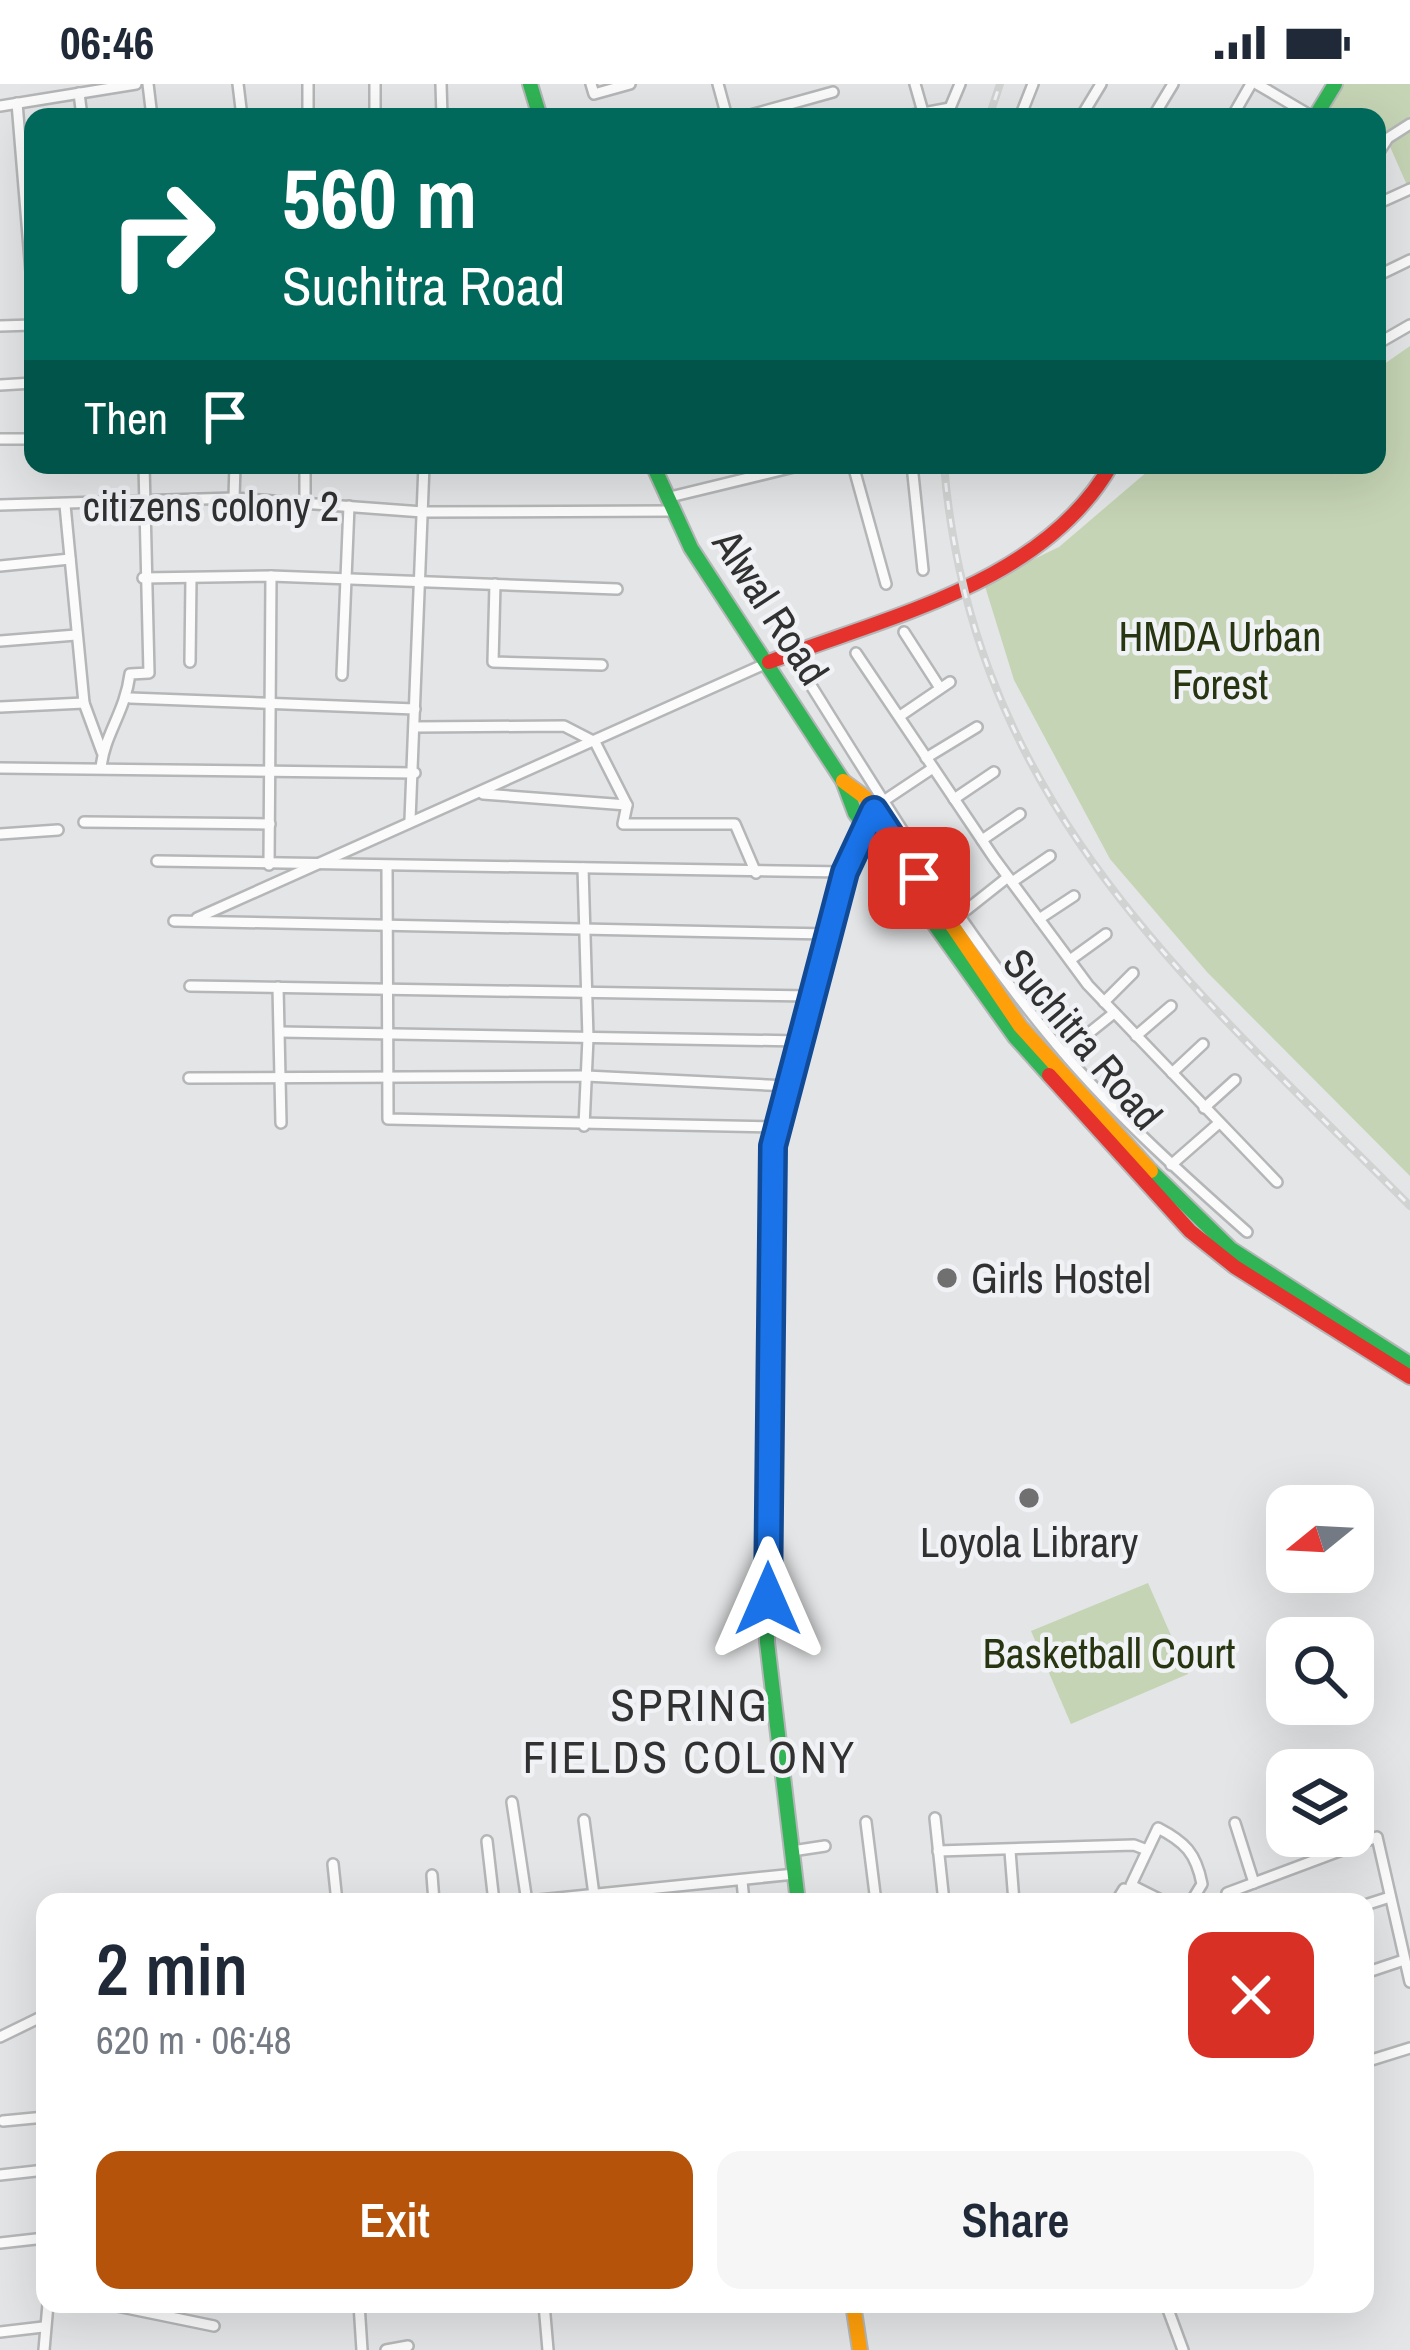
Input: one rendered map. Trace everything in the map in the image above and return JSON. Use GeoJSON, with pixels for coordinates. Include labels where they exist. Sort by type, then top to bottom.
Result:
{"type":"FeatureCollection","features":[{"type":"Feature","properties":{"kind":"main road","name":"Alwal Road"},"geometry":{"type":"LineString","coordinates":[[656,474],[691,548],[843,781]]}},
{"type":"Feature","properties":{"kind":"main road"},"geometry":{"type":"LineString","coordinates":[[769,662],[972,580],[1046,538],[1086,506],[1106,474]]}},
{"type":"Feature","properties":{"kind":"main road","name":"Suchitra Road"},"geometry":{"type":"LineString","coordinates":[[843,781],[879,806],[1020,1026],[1208,1232],[1269,1281],[1410,1377]]}},
{"type":"Feature","properties":{"kind":"main road","name":"Suchitra Road"},"geometry":{"type":"LineString","coordinates":[[843,781],[865,827],[1016,1037],[1190,1231],[1410,1364]]}},
{"type":"Feature","properties":{"kind":"main road"},"geometry":{"type":"LineString","coordinates":[[797,1893],[767,1642],[773,1146],[845,872],[879,806]]}},
{"type":"Feature","properties":{"kind":"main road"},"geometry":{"type":"LineString","coordinates":[[854,2313],[860,2350]]}},
{"type":"Feature","properties":{"kind":"street"},"geometry":{"type":"LineString","coordinates":[[0,106],[136,84]]}},
{"type":"Feature","properties":{"kind":"street"},"geometry":{"type":"LineString","coordinates":[[591,84],[594,94],[630,84]]}},
{"type":"Feature","properties":{"kind":"street"},"geometry":{"type":"LineString","coordinates":[[1254,84],[1298,108]]}},
{"type":"Feature","properties":{"kind":"street"},"geometry":{"type":"LineString","coordinates":[[80,92],[81,108]]}},
{"type":"Feature","properties":{"kind":"street"},"geometry":{"type":"LineString","coordinates":[[775,108],[832,92]]}},
{"type":"Feature","properties":{"kind":"street"},"geometry":{"type":"LineString","coordinates":[[17,103],[24,174]]}},
{"type":"Feature","properties":{"kind":"street"},"geometry":{"type":"LineString","coordinates":[[102,752],[130,698],[130,674],[149,673],[144,474]]}},
{"type":"Feature","properties":{"kind":"street"},"geometry":{"type":"LineString","coordinates":[[234,498],[235,474]]}},
{"type":"Feature","properties":{"kind":"street"},"geometry":{"type":"LineString","coordinates":[[305,474],[305,502]]}},
{"type":"Feature","properties":{"kind":"street"},"geometry":{"type":"LineString","coordinates":[[410,820],[424,474]]}},
{"type":"Feature","properties":{"kind":"street","name":"citizens colony 2"},"geometry":{"type":"LineString","coordinates":[[0,506],[234,498],[423,512],[669,505],[770,474]]}},
{"type":"Feature","properties":{"kind":"street"},"geometry":{"type":"LineString","coordinates":[[855,474],[886,584]]}},
{"type":"Feature","properties":{"kind":"street"},"geometry":{"type":"LineString","coordinates":[[912,474],[923,570]]}},
{"type":"Feature","properties":{"kind":"street"},"geometry":{"type":"LineString","coordinates":[[65,505],[84,703],[102,752],[101,768]]}},
{"type":"Feature","properties":{"kind":"street"},"geometry":{"type":"LineString","coordinates":[[342,674],[349,506]]}},
{"type":"Feature","properties":{"kind":"street"},"geometry":{"type":"LineString","coordinates":[[0,566],[70,559]]}},
{"type":"Feature","properties":{"kind":"street"},"geometry":{"type":"LineString","coordinates":[[143,578],[271,576],[617,589]]}},
{"type":"Feature","properties":{"kind":"street"},"geometry":{"type":"LineString","coordinates":[[269,865],[271,576]]}},
{"type":"Feature","properties":{"kind":"street"},"geometry":{"type":"LineString","coordinates":[[190,662],[191,578]]}},
{"type":"Feature","properties":{"kind":"street"},"geometry":{"type":"LineString","coordinates":[[495,584],[494,662],[602,665]]}},
{"type":"Feature","properties":{"kind":"street"},"geometry":{"type":"LineString","coordinates":[[900,716],[945,685],[904,632]]}},
{"type":"Feature","properties":{"kind":"street"},"geometry":{"type":"LineString","coordinates":[[0,641],[76,635]]}},
{"type":"Feature","properties":{"kind":"street"},"geometry":{"type":"LineString","coordinates":[[856,653],[1070,960],[1114,1013],[1277,1182]]}},
{"type":"Feature","properties":{"kind":"street"},"geometry":{"type":"LineString","coordinates":[[192,920],[308,864],[478,794],[769,662]]}},
{"type":"Feature","properties":{"kind":"street"},"geometry":{"type":"LineString","coordinates":[[802,671],[879,806],[1064,1052],[1171,1165],[1246,1232]]}},
{"type":"Feature","properties":{"kind":"street"},"geometry":{"type":"LineString","coordinates":[[130,698],[415,710]]}},
{"type":"Feature","properties":{"kind":"street"},"geometry":{"type":"LineString","coordinates":[[0,707],[84,703]]}},
{"type":"Feature","properties":{"kind":"street"},"geometry":{"type":"LineString","coordinates":[[416,727],[564,726],[595,742],[627,805],[623,824],[735,824],[755,873]]}},
{"type":"Feature","properties":{"kind":"street"},"geometry":{"type":"LineString","coordinates":[[879,806],[977,727]]}},
{"type":"Feature","properties":{"kind":"street"},"geometry":{"type":"LineString","coordinates":[[0,768],[415,773]]}},
{"type":"Feature","properties":{"kind":"street"},"geometry":{"type":"LineString","coordinates":[[954,799],[994,772]]}},
{"type":"Feature","properties":{"kind":"street"},"geometry":{"type":"LineString","coordinates":[[478,794],[627,805]]}},
{"type":"Feature","properties":{"kind":"street"},"geometry":{"type":"LineString","coordinates":[[982,840],[1021,814]]}},
{"type":"Feature","properties":{"kind":"street"},"geometry":{"type":"LineString","coordinates":[[84,822],[270,824]]}},
{"type":"Feature","properties":{"kind":"street"},"geometry":{"type":"LineString","coordinates":[[0,834],[58,830]]}},
{"type":"Feature","properties":{"kind":"street"},"geometry":{"type":"LineString","coordinates":[[960,915],[1049,856]]}},
{"type":"Feature","properties":{"kind":"street"},"geometry":{"type":"LineString","coordinates":[[157,861],[845,872]]}},
{"type":"Feature","properties":{"kind":"street"},"geometry":{"type":"LineString","coordinates":[[387,867],[388,1119],[779,1127]]}},
{"type":"Feature","properties":{"kind":"street"},"geometry":{"type":"LineString","coordinates":[[583,868],[588,1038],[584,1126]]}},
{"type":"Feature","properties":{"kind":"street"},"geometry":{"type":"LineString","coordinates":[[1039,919],[1074,896]]}},
{"type":"Feature","properties":{"kind":"street"},"geometry":{"type":"LineString","coordinates":[[174,921],[830,934]]}},
{"type":"Feature","properties":{"kind":"street"},"geometry":{"type":"LineString","coordinates":[[1070,960],[1106,934]]}},
{"type":"Feature","properties":{"kind":"street"},"geometry":{"type":"LineString","coordinates":[[1104,1002],[1133,973]]}},
{"type":"Feature","properties":{"kind":"street"},"geometry":{"type":"LineString","coordinates":[[190,986],[812,996]]}},
{"type":"Feature","properties":{"kind":"street"},"geometry":{"type":"LineString","coordinates":[[278,987],[281,1123]]}},
{"type":"Feature","properties":{"kind":"street"},"geometry":{"type":"LineString","coordinates":[[1136,1036],[1171,1006]]}},
{"type":"Feature","properties":{"kind":"street"},"geometry":{"type":"LineString","coordinates":[[1064,1052],[1114,1013]]}},
{"type":"Feature","properties":{"kind":"street"},"geometry":{"type":"LineString","coordinates":[[280,1032],[800,1041]]}},
{"type":"Feature","properties":{"kind":"street"},"geometry":{"type":"LineString","coordinates":[[1172,1072],[1203,1044]]}},
{"type":"Feature","properties":{"kind":"street"},"geometry":{"type":"LineString","coordinates":[[189,1078],[586,1076],[788,1086]]}},
{"type":"Feature","properties":{"kind":"street"},"geometry":{"type":"LineString","coordinates":[[1204,1108],[1235,1080]]}},
{"type":"Feature","properties":{"kind":"street"},"geometry":{"type":"LineString","coordinates":[[1171,1165],[1219,1123]]}},
{"type":"Feature","properties":{"kind":"street"},"geometry":{"type":"LineString","coordinates":[[512,1802],[524,1893]]}},
{"type":"Feature","properties":{"kind":"street"},"geometry":{"type":"LineString","coordinates":[[935,1818],[943,1893]]}},
{"type":"Feature","properties":{"kind":"street"},"geometry":{"type":"LineString","coordinates":[[584,1820],[594,1893]]}},
{"type":"Feature","properties":{"kind":"street"},"geometry":{"type":"LineString","coordinates":[[866,1822],[874,1893]]}},
{"type":"Feature","properties":{"kind":"street"},"geometry":{"type":"LineString","coordinates":[[1235,1823],[1254,1883]]}},
{"type":"Feature","properties":{"kind":"street"},"geometry":{"type":"LineString","coordinates":[[1147,1893],[1131,1885],[1158,1828],[1184,1842],[1197,1862],[1202,1884],[1196,1893]]}},
{"type":"Feature","properties":{"kind":"street"},"geometry":{"type":"LineString","coordinates":[[1227,1893],[1377,1837],[1410,1982]]}},
{"type":"Feature","properties":{"kind":"street"},"geometry":{"type":"LineString","coordinates":[[488,1841],[493,1893]]}},
{"type":"Feature","properties":{"kind":"street"},"geometry":{"type":"LineString","coordinates":[[938,1851],[1135,1845],[1147,1850]]}},
{"type":"Feature","properties":{"kind":"street"},"geometry":{"type":"LineString","coordinates":[[791,1851],[825,1846]]}},
{"type":"Feature","properties":{"kind":"street"},"geometry":{"type":"LineString","coordinates":[[1010,1851],[1013,1893]]}},
{"type":"Feature","properties":{"kind":"street"},"geometry":{"type":"LineString","coordinates":[[333,1864],[336,1893]]}},
{"type":"Feature","properties":{"kind":"street"},"geometry":{"type":"LineString","coordinates":[[432,1874],[433,1893]]}},
{"type":"Feature","properties":{"kind":"street"},"geometry":{"type":"LineString","coordinates":[[616,1893],[794,1874]]}},
{"type":"Feature","properties":{"kind":"street"},"geometry":{"type":"LineString","coordinates":[[742,1881],[743,1893]]}},
{"type":"Feature","properties":{"kind":"street"},"geometry":{"type":"LineString","coordinates":[[681,1887],[681,1893]]}},
{"type":"Feature","properties":{"kind":"street"},"geometry":{"type":"LineString","coordinates":[[1374,1902],[1390,1897]]}},
{"type":"Feature","properties":{"kind":"street"},"geometry":{"type":"LineString","coordinates":[[1374,1970],[1404,1960]]}},
{"type":"Feature","properties":{"kind":"street"},"geometry":{"type":"LineString","coordinates":[[0,2037],[36,2019]]}},
{"type":"Feature","properties":{"kind":"street"},"geometry":{"type":"LineString","coordinates":[[1374,2059],[1410,2048]]}},
{"type":"Feature","properties":{"kind":"street"},"geometry":{"type":"LineString","coordinates":[[4,2121],[36,2118]]}},
{"type":"Feature","properties":{"kind":"street"},"geometry":{"type":"LineString","coordinates":[[0,2175],[36,2171]]}},
{"type":"Feature","properties":{"kind":"street"},"geometry":{"type":"LineString","coordinates":[[0,2242],[36,2239]]}},
{"type":"Feature","properties":{"kind":"street"},"geometry":{"type":"LineString","coordinates":[[44,2350],[46,2313]]}},
{"type":"Feature","properties":{"kind":"street"},"geometry":{"type":"LineString","coordinates":[[151,2313],[214,2326]]}},
{"type":"Feature","properties":{"kind":"street"},"geometry":{"type":"LineString","coordinates":[[360,2313],[362,2350]]}},
{"type":"Feature","properties":{"kind":"street"},"geometry":{"type":"LineString","coordinates":[[545,2313],[548,2350]]}},
{"type":"Feature","properties":{"kind":"street"},"geometry":{"type":"LineString","coordinates":[[1169,2313],[1183,2350]]}},
{"type":"Feature","properties":{"kind":"street"},"geometry":{"type":"LineString","coordinates":[[0,2332],[43,2327]]}},
{"type":"Feature","properties":{"kind":"street"},"geometry":{"type":"LineString","coordinates":[[386,2350],[408,2346]]}},
{"type":"Feature","properties":{"kind":"green space"},"geometry":{"type":"Polygon","coordinates":[[[1343,84],[1410,84],[1410,192],[1386,137],[1386,108],[1329,108],[1343,84]]]}},
{"type":"Feature","properties":{"kind":"green space","name":"HMDA Urban Forest"},"geometry":{"type":"Polygon","coordinates":[[[1410,346],[1410,1176],[1207,972],[1110,859],[1014,680],[984,583],[1059,547],[1144,474],[1386,474],[1386,363],[1410,346]]]}},
{"type":"Feature","properties":{"kind":"green space","name":"Basketball Court"},"geometry":{"type":"Polygon","coordinates":[[[1148,1583],[1188,1674],[1071,1724],[1031,1631],[1148,1583]]]}},
{"type":"Feature","properties":{"kind":"railway"},"geometry":{"type":"LineString","coordinates":[[992,108],[1000,84]]}},
{"type":"Feature","properties":{"kind":"railway"},"geometry":{"type":"LineString","coordinates":[[945,474],[963,585],[998,692],[1045,789],[1105,879],[1173,963],[1410,1206]]}},
{"type":"Feature","properties":{"kind":"traffic: fast"},"geometry":{"type":"LineString","coordinates":[[530,84],[537,108]]}},
{"type":"Feature","properties":{"kind":"traffic: fast"},"geometry":{"type":"LineString","coordinates":[[1320,108],[1335,84]]}},
{"type":"Feature","properties":{"kind":"traffic: fast"},"geometry":{"type":"LineString","coordinates":[[657,474],[691,548],[843,781],[855,813],[1015,1037],[1049,1075]]}},
{"type":"Feature","properties":{"kind":"traffic: fast"},"geometry":{"type":"LineString","coordinates":[[797,1893],[767,1642],[773,1146],[845,872],[874,810]]}},
{"type":"Feature","properties":{"kind":"traffic: fast"},"geometry":{"type":"LineString","coordinates":[[1151,1171],[1231,1249],[1410,1364]]}},
{"type":"Feature","properties":{"kind":"traffic: slow"},"geometry":{"type":"LineString","coordinates":[[843,781],[866,798],[1020,1026],[1151,1171]]}},
{"type":"Feature","properties":{"kind":"traffic: slow"},"geometry":{"type":"LineString","coordinates":[[854,2313],[860,2350]]}},
{"type":"Feature","properties":{"kind":"traffic: jam"},"geometry":{"type":"LineString","coordinates":[[769,662],[912,611],[1005,567],[1046,539],[1082,505],[1104,474]]}},
{"type":"Feature","properties":{"kind":"traffic: jam"},"geometry":{"type":"LineString","coordinates":[[1049,1075],[1190,1231],[1235,1267],[1410,1377]]}},
{"type":"Feature","properties":{"kind":"place","name":"Girls Hostel"},"geometry":{"type":"Point","coordinates":[947,1278]}},
{"type":"Feature","properties":{"kind":"place","name":"Loyola Library"},"geometry":{"type":"Point","coordinates":[1029,1498]}},
{"type":"Feature","properties":{"kind":"district","name":"SPRING FIELDS COLONY"},"geometry":{"type":"Point","coordinates":[690,1730]}},
{"type":"Feature","properties":{"kind":"route"},"geometry":{"type":"LineString","coordinates":[[768,1599],[773,1146],[845,872],[874,810],[919,878]]}}]}
